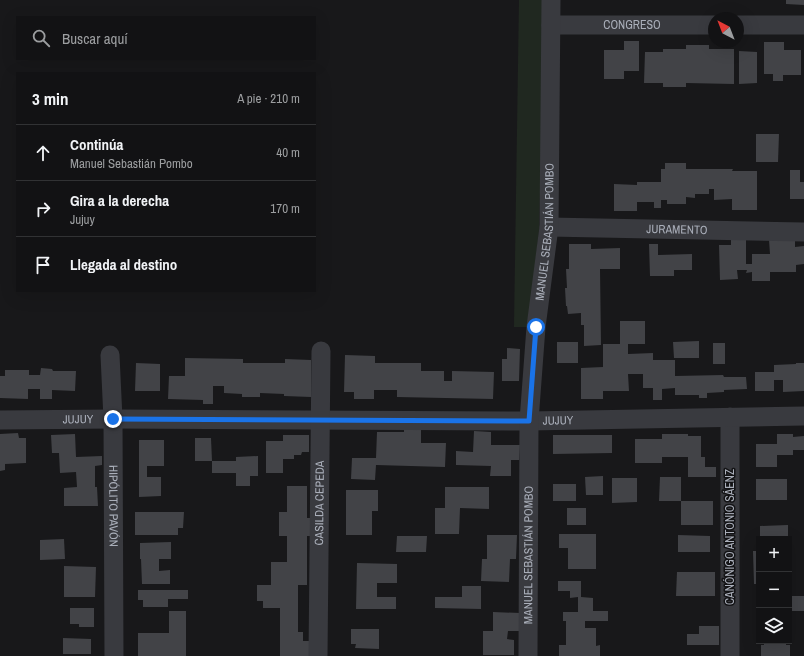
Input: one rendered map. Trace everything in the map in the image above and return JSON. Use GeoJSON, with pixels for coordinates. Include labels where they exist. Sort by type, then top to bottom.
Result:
{"type":"FeatureCollection","features":[{"type":"Feature","properties":{"kind":"street","name":"MANUEL SEBASTIÁN POMBO"},"geometry":{"type":"LineString","coordinates":[[528,656],[529,421],[536,327],[549,227],[551,0]]}},
{"type":"Feature","properties":{"kind":"street","name":"CONGRESO"},"geometry":{"type":"LineString","coordinates":[[551,25],[708,25]]}},
{"type":"Feature","properties":{"kind":"street"},"geometry":{"type":"LineString","coordinates":[[744,25],[804,25]]}},
{"type":"Feature","properties":{"kind":"street","name":"JURAMENTO"},"geometry":{"type":"LineString","coordinates":[[549,227],[804,232]]}},
{"type":"Feature","properties":{"kind":"street","name":"CASILDA CEPEDA"},"geometry":{"type":"LineString","coordinates":[[318,656],[321,351]]}},
{"type":"Feature","properties":{"kind":"street","name":"HIPÓLITO PAVÓN"},"geometry":{"type":"LineString","coordinates":[[110,355],[113,419],[114,656]]}},
{"type":"Feature","properties":{"kind":"street","name":"JUJUY"},"geometry":{"type":"LineString","coordinates":[[0,420],[320,419],[529,421],[804,416]]}},
{"type":"Feature","properties":{"kind":"street","name":"CANÓNIGO ANTONIO SÁENZ"},"geometry":{"type":"LineString","coordinates":[[730,417],[730,656]]}},
{"type":"Feature","properties":{"kind":"shaded area"},"geometry":{"type":"Polygon","coordinates":[[[519,0],[545,0],[539,231],[528,327],[514,327],[519,0]]]}},
{"type":"Feature","properties":{"kind":"building"},"geometry":{"type":"Polygon","coordinates":[[[786,0],[804,0],[804,5],[786,4],[786,0]]]}},
{"type":"Feature","properties":{"kind":"building"},"geometry":{"type":"Polygon","coordinates":[[[624,41],[639,41],[639,71],[624,71],[624,79],[604,79],[604,50],[624,50],[624,41]]]}},
{"type":"Feature","properties":{"kind":"building"},"geometry":{"type":"Polygon","coordinates":[[[764,42],[784,42],[784,50],[801,50],[801,75],[783,75],[783,81],[773,81],[773,74],[764,74],[764,42]]]}},
{"type":"Feature","properties":{"kind":"building"},"geometry":{"type":"Polygon","coordinates":[[[686,45],[708,45],[709,49],[734,49],[734,84],[686,83],[686,87],[663,87],[663,83],[644,83],[645,52],[663,52],[663,49],[686,49],[686,45]]]}},
{"type":"Feature","properties":{"kind":"building"},"geometry":{"type":"Polygon","coordinates":[[[739,51],[757,52],[757,83],[739,84],[739,51]]]}},
{"type":"Feature","properties":{"kind":"building"},"geometry":{"type":"Polygon","coordinates":[[[756,134],[779,134],[778,162],[756,162],[756,134]]]}},
{"type":"Feature","properties":{"kind":"building"},"geometry":{"type":"Polygon","coordinates":[[[665,163],[686,163],[686,169],[733,169],[732,171],[757,171],[757,210],[732,210],[732,199],[714,200],[714,189],[709,189],[709,194],[695,194],[695,198],[686,197],[686,204],[667,204],[667,200],[661,200],[661,208],[654,208],[654,202],[637,202],[637,211],[614,211],[614,184],[637,185],[637,182],[661,182],[661,169],[665,169],[665,163]]]}},
{"type":"Feature","properties":{"kind":"building"},"geometry":{"type":"Polygon","coordinates":[[[790,170],[800,170],[800,182],[804,182],[804,199],[790,199],[790,170]]]}},
{"type":"Feature","properties":{"kind":"building"},"geometry":{"type":"Polygon","coordinates":[[[731,239],[746,239],[746,264],[752,264],[752,254],[770,254],[769,240],[795,240],[795,247],[804,246],[804,264],[796,265],[796,272],[770,272],[770,281],[752,281],[752,272],[746,273],[747,270],[737,270],[738,279],[720,280],[719,245],[731,245],[731,239]]]}},
{"type":"Feature","properties":{"kind":"building"},"geometry":{"type":"Polygon","coordinates":[[[569,244],[591,244],[591,249],[620,248],[620,269],[600,269],[601,345],[584,346],[584,325],[581,325],[581,313],[568,314],[565,288],[567,288],[566,269],[569,269],[569,244]]]}},
{"type":"Feature","properties":{"kind":"building"},"geometry":{"type":"Polygon","coordinates":[[[649,244],[658,244],[658,255],[692,254],[692,270],[674,270],[674,276],[650,276],[649,244]]]}},
{"type":"Feature","properties":{"kind":"building"},"geometry":{"type":"Polygon","coordinates":[[[620,321],[645,321],[645,344],[628,344],[628,354],[653,353],[653,360],[675,360],[675,376],[723,375],[724,377],[746,377],[747,389],[724,390],[724,392],[707,393],[707,398],[699,398],[699,395],[675,395],[675,388],[662,389],[662,400],[653,400],[653,388],[643,388],[643,374],[628,374],[629,391],[603,391],[603,399],[581,399],[581,368],[603,367],[603,344],[620,344],[620,321]]]}},
{"type":"Feature","properties":{"kind":"building"},"geometry":{"type":"Polygon","coordinates":[[[699,341],[699,358],[674,358],[673,342],[699,341]]]}},
{"type":"Feature","properties":{"kind":"building"},"geometry":{"type":"Polygon","coordinates":[[[557,342],[578,342],[578,363],[557,363],[557,342]]]}},
{"type":"Feature","properties":{"kind":"building"},"geometry":{"type":"Polygon","coordinates":[[[713,343],[725,343],[725,364],[713,364],[713,343]]]}},
{"type":"Feature","properties":{"kind":"building"},"geometry":{"type":"Polygon","coordinates":[[[507,348],[520,349],[519,381],[502,381],[502,359],[507,359],[507,348]]]}},
{"type":"Feature","properties":{"kind":"building"},"geometry":{"type":"Polygon","coordinates":[[[345,355],[375,356],[375,363],[421,363],[421,371],[444,371],[444,381],[452,381],[452,371],[494,372],[493,399],[397,397],[397,390],[374,390],[374,399],[354,399],[354,392],[344,392],[345,355]]]}},
{"type":"Feature","properties":{"kind":"building"},"geometry":{"type":"Polygon","coordinates":[[[185,358],[243,359],[243,363],[285,363],[285,359],[311,360],[311,397],[260,393],[260,397],[242,397],[242,394],[224,393],[224,386],[213,386],[213,404],[203,404],[203,400],[168,399],[169,376],[185,376],[185,358]]]}},
{"type":"Feature","properties":{"kind":"building"},"geometry":{"type":"Polygon","coordinates":[[[136,363],[160,364],[160,391],[135,391],[136,363]]]}},
{"type":"Feature","properties":{"kind":"building"},"geometry":{"type":"Polygon","coordinates":[[[804,363],[804,391],[783,392],[783,380],[774,380],[774,391],[755,391],[755,372],[774,372],[774,365],[804,363]]]}},
{"type":"Feature","properties":{"kind":"building"},"geometry":{"type":"Polygon","coordinates":[[[41,368],[52,369],[53,371],[76,371],[75,391],[52,390],[52,399],[40,399],[40,389],[28,389],[28,399],[0,398],[0,376],[5,376],[5,370],[29,370],[29,375],[40,375],[41,368]]]}},
{"type":"Feature","properties":{"kind":"building"},"geometry":{"type":"Polygon","coordinates":[[[404,427],[421,427],[421,443],[446,443],[445,467],[376,465],[375,480],[351,479],[352,458],[376,458],[377,432],[404,432],[404,427]]]}},
{"type":"Feature","properties":{"kind":"building"},"geometry":{"type":"Polygon","coordinates":[[[474,431],[491,432],[491,445],[520,445],[519,460],[511,460],[511,476],[490,476],[491,466],[456,465],[456,451],[473,452],[474,431]]]}},
{"type":"Feature","properties":{"kind":"building"},"geometry":{"type":"Polygon","coordinates":[[[18,433],[19,438],[26,438],[26,463],[5,464],[5,470],[0,471],[0,434],[18,433]]]}},
{"type":"Feature","properties":{"kind":"building"},"geometry":{"type":"Polygon","coordinates":[[[75,434],[76,457],[102,456],[102,465],[95,466],[95,487],[97,487],[98,506],[64,506],[64,488],[77,487],[76,472],[60,473],[59,453],[52,453],[51,435],[75,434]]]}},
{"type":"Feature","properties":{"kind":"building"},"geometry":{"type":"Polygon","coordinates":[[[662,434],[688,434],[688,436],[701,436],[701,457],[705,457],[705,467],[716,467],[716,477],[688,477],[688,457],[662,457],[662,463],[635,463],[635,439],[662,439],[662,434]]]}},
{"type":"Feature","properties":{"kind":"building"},"geometry":{"type":"Polygon","coordinates":[[[777,434],[793,434],[793,437],[804,436],[804,450],[793,450],[793,455],[777,455],[777,467],[756,467],[756,444],[777,444],[777,434]]]}},
{"type":"Feature","properties":{"kind":"building"},"geometry":{"type":"Polygon","coordinates":[[[283,435],[309,435],[309,452],[302,452],[301,455],[294,455],[294,459],[283,459],[283,473],[266,473],[266,441],[283,441],[283,435]]]}},
{"type":"Feature","properties":{"kind":"building"},"geometry":{"type":"Polygon","coordinates":[[[553,435],[612,435],[612,453],[553,454],[553,435]]]}},
{"type":"Feature","properties":{"kind":"building"},"geometry":{"type":"Polygon","coordinates":[[[195,438],[211,438],[212,461],[195,461],[195,438]]]}},
{"type":"Feature","properties":{"kind":"building"},"geometry":{"type":"Polygon","coordinates":[[[139,440],[164,440],[164,466],[147,466],[147,477],[161,477],[161,496],[139,497],[139,440]]]}},
{"type":"Feature","properties":{"kind":"building"},"geometry":{"type":"Polygon","coordinates":[[[258,456],[258,476],[250,476],[250,486],[236,486],[236,473],[212,473],[212,461],[236,461],[236,457],[258,456]]]}},
{"type":"Feature","properties":{"kind":"building"},"geometry":{"type":"Polygon","coordinates":[[[603,476],[603,495],[586,495],[585,477],[603,476]]]}},
{"type":"Feature","properties":{"kind":"building"},"geometry":{"type":"Polygon","coordinates":[[[660,477],[681,477],[681,501],[659,501],[660,477]]]}},
{"type":"Feature","properties":{"kind":"building"},"geometry":{"type":"Polygon","coordinates":[[[612,478],[637,478],[637,502],[612,503],[612,478]]]}},
{"type":"Feature","properties":{"kind":"building"},"geometry":{"type":"Polygon","coordinates":[[[756,479],[787,479],[787,500],[756,500],[756,479]]]}},
{"type":"Feature","properties":{"kind":"building"},"geometry":{"type":"Polygon","coordinates":[[[553,484],[576,484],[576,501],[553,501],[553,484]]]}},
{"type":"Feature","properties":{"kind":"building"},"geometry":{"type":"Polygon","coordinates":[[[287,486],[307,486],[307,518],[313,518],[313,536],[307,536],[307,585],[298,585],[298,632],[303,632],[303,641],[309,641],[309,656],[280,656],[280,608],[263,608],[263,601],[257,601],[257,585],[271,585],[271,562],[287,562],[287,536],[279,536],[279,512],[287,512],[287,486]]]}},
{"type":"Feature","properties":{"kind":"building"},"geometry":{"type":"Polygon","coordinates":[[[445,487],[489,487],[489,509],[460,508],[459,534],[435,534],[435,508],[445,508],[445,487]]]}},
{"type":"Feature","properties":{"kind":"building"},"geometry":{"type":"Polygon","coordinates":[[[346,490],[378,490],[378,511],[372,511],[372,535],[346,535],[346,490]]]}},
{"type":"Feature","properties":{"kind":"building"},"geometry":{"type":"Polygon","coordinates":[[[681,501],[713,501],[713,525],[681,525],[681,501]]]}},
{"type":"Feature","properties":{"kind":"building"},"geometry":{"type":"Polygon","coordinates":[[[567,508],[586,508],[586,525],[567,525],[567,508]]]}},
{"type":"Feature","properties":{"kind":"building"},"geometry":{"type":"Polygon","coordinates":[[[135,512],[184,512],[183,528],[178,528],[178,535],[135,535],[135,512]]]}},
{"type":"Feature","properties":{"kind":"building"},"geometry":{"type":"Polygon","coordinates":[[[788,525],[788,536],[760,536],[760,526],[788,525]]]}},
{"type":"Feature","properties":{"kind":"building"},"geometry":{"type":"Polygon","coordinates":[[[559,534],[596,534],[596,569],[568,569],[568,548],[559,548],[559,534]]]}},
{"type":"Feature","properties":{"kind":"building"},"geometry":{"type":"Polygon","coordinates":[[[487,535],[517,535],[516,559],[510,559],[509,582],[481,581],[482,559],[487,559],[487,535]]]}},
{"type":"Feature","properties":{"kind":"building"},"geometry":{"type":"Polygon","coordinates":[[[678,535],[710,536],[710,552],[678,552],[678,535]]]}},
{"type":"Feature","properties":{"kind":"building"},"geometry":{"type":"Polygon","coordinates":[[[397,536],[427,536],[426,552],[396,552],[397,536]]]}},
{"type":"Feature","properties":{"kind":"building"},"geometry":{"type":"Polygon","coordinates":[[[64,539],[65,559],[40,560],[40,540],[64,539]]]}},
{"type":"Feature","properties":{"kind":"building"},"geometry":{"type":"Polygon","coordinates":[[[171,542],[171,559],[159,559],[159,571],[170,570],[170,584],[142,584],[140,543],[171,542]]]}},
{"type":"Feature","properties":{"kind":"building"},"geometry":{"type":"Polygon","coordinates":[[[753,551],[756,551],[756,584],[754,584],[753,551]]]}},
{"type":"Feature","properties":{"kind":"building"},"geometry":{"type":"Polygon","coordinates":[[[357,563],[397,564],[397,583],[377,583],[377,597],[396,597],[396,609],[356,609],[357,563]]]}},
{"type":"Feature","properties":{"kind":"building"},"geometry":{"type":"Polygon","coordinates":[[[64,566],[96,567],[95,597],[64,597],[64,566]]]}},
{"type":"Feature","properties":{"kind":"building"},"geometry":{"type":"Polygon","coordinates":[[[677,572],[715,572],[715,596],[676,596],[677,572]]]}},
{"type":"Feature","properties":{"kind":"building"},"geometry":{"type":"Polygon","coordinates":[[[558,581],[581,581],[581,597],[593,598],[593,611],[608,611],[608,621],[585,621],[585,628],[596,628],[596,646],[600,645],[600,656],[559,656],[559,645],[566,645],[566,621],[563,621],[563,612],[578,612],[578,597],[570,598],[570,591],[558,591],[558,581]]]}},
{"type":"Feature","properties":{"kind":"building"},"geometry":{"type":"Polygon","coordinates":[[[462,586],[481,586],[481,609],[435,608],[435,597],[462,597],[462,586]]]}},
{"type":"Feature","properties":{"kind":"building"},"geometry":{"type":"Polygon","coordinates":[[[138,590],[188,590],[188,599],[168,599],[168,607],[143,607],[143,600],[138,600],[138,590]]]}},
{"type":"Feature","properties":{"kind":"building"},"geometry":{"type":"Polygon","coordinates":[[[792,596],[804,596],[804,611],[792,611],[792,596]]]}},
{"type":"Feature","properties":{"kind":"building"},"geometry":{"type":"Polygon","coordinates":[[[70,608],[94,608],[94,627],[79,627],[79,624],[70,624],[70,608]]]}},
{"type":"Feature","properties":{"kind":"building"},"geometry":{"type":"Polygon","coordinates":[[[169,611],[186,611],[186,656],[138,656],[138,633],[169,633],[169,611]]]}},
{"type":"Feature","properties":{"kind":"building"},"geometry":{"type":"Polygon","coordinates":[[[493,612],[520,613],[520,631],[508,631],[507,639],[514,640],[514,655],[483,655],[483,631],[493,631],[493,612]]]}},
{"type":"Feature","properties":{"kind":"building"},"geometry":{"type":"Polygon","coordinates":[[[699,626],[719,626],[719,645],[687,645],[687,634],[699,634],[699,626]]]}},
{"type":"Feature","properties":{"kind":"building"},"geometry":{"type":"Polygon","coordinates":[[[351,629],[379,629],[379,649],[355,648],[356,644],[351,644],[351,629]]]}},
{"type":"Feature","properties":{"kind":"building"},"geometry":{"type":"Polygon","coordinates":[[[63,638],[91,639],[91,654],[63,654],[63,638]]]}},
{"type":"Feature","properties":{"kind":"building"},"geometry":{"type":"Polygon","coordinates":[[[761,645],[790,645],[790,656],[761,656],[761,645]]]}},
{"type":"Feature","properties":{"kind":"route"},"geometry":{"type":"LineString","coordinates":[[113,419],[529,421],[536,327]]}}]}
